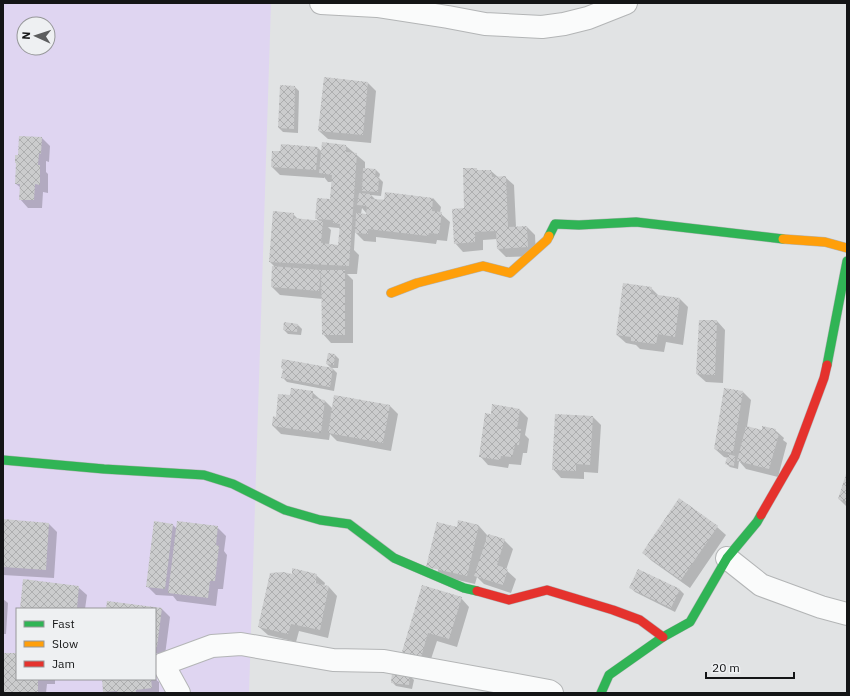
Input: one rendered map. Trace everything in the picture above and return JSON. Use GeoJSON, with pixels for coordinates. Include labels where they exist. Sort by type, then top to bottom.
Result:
{"type":"FeatureCollection","features":[{"type":"Feature","properties":{"kind":"street"},"geometry":{"type":"LineString","coordinates":[[321,3],[377,6],[448,16],[485,24],[542,27],[564,24],[588,18],[626,3]]}},
{"type":"Feature","properties":{"kind":"street"},"geometry":{"type":"LineString","coordinates":[[391,293],[417,283],[483,266],[510,273],[547,240],[555,224],[579,225],[636,222],[790,240],[825,242],[847,248]]}},
{"type":"Feature","properties":{"kind":"street"},"geometry":{"type":"LineString","coordinates":[[601,693],[609,675],[663,637],[690,622],[727,558],[757,522],[795,456],[824,378],[847,262]]}},
{"type":"Feature","properties":{"kind":"street"},"geometry":{"type":"LineString","coordinates":[[3,460],[104,469],[204,475],[233,484],[285,510],[320,520],[349,524],[394,558],[464,588],[509,600],[547,590],[614,610],[640,620],[663,637]]}},
{"type":"Feature","properties":{"kind":"street"},"geometry":{"type":"LineString","coordinates":[[727,558],[760,585],[821,607],[847,614]]}},
{"type":"Feature","properties":{"kind":"street"},"geometry":{"type":"LineString","coordinates":[[179,693],[163,664],[212,646],[241,644],[333,660],[384,661],[549,691],[552,693]]}},
{"type":"Feature","properties":{"kind":"shaded area"},"geometry":{"type":"Polygon","coordinates":[[[3,3],[271,3],[249,693],[3,693],[3,3]]]}},
{"type":"Feature","properties":{"kind":"building"},"geometry":{"type":"Polygon","coordinates":[[[324,77],[368,82],[363,135],[318,131],[324,77]]]}},
{"type":"Feature","properties":{"kind":"building"},"geometry":{"type":"Polygon","coordinates":[[[280,85],[295,86],[294,129],[278,128],[280,85]]]}},
{"type":"Feature","properties":{"kind":"building"},"geometry":{"type":"Polygon","coordinates":[[[19,136],[42,137],[41,154],[39,153],[38,165],[40,165],[40,185],[35,184],[34,200],[19,200],[20,184],[15,184],[15,155],[18,155],[19,136]]]}},
{"type":"Feature","properties":{"kind":"building"},"geometry":{"type":"Polygon","coordinates":[[[322,142],[346,145],[346,152],[357,153],[349,266],[269,262],[273,211],[294,213],[293,218],[323,221],[321,243],[338,245],[340,224],[333,223],[333,220],[315,219],[317,198],[330,199],[332,175],[319,173],[322,142]]]}},
{"type":"Feature","properties":{"kind":"building"},"geometry":{"type":"Polygon","coordinates":[[[281,144],[318,147],[316,170],[271,167],[272,151],[280,151],[281,144]]]}},
{"type":"Feature","properties":{"kind":"building"},"geometry":{"type":"Polygon","coordinates":[[[363,168],[376,169],[375,176],[379,177],[378,192],[362,191],[363,168]]]}},
{"type":"Feature","properties":{"kind":"building"},"geometry":{"type":"Polygon","coordinates":[[[463,168],[491,170],[492,177],[506,176],[508,227],[527,226],[528,247],[497,249],[496,231],[475,232],[475,242],[454,244],[452,209],[464,208],[463,168]]]}},
{"type":"Feature","properties":{"kind":"building"},"geometry":{"type":"Polygon","coordinates":[[[385,192],[433,198],[432,211],[442,212],[439,234],[429,233],[428,236],[368,229],[368,234],[355,233],[356,213],[366,214],[367,206],[357,205],[359,193],[371,194],[371,199],[384,200],[385,192]]]}},
{"type":"Feature","properties":{"kind":"building"},"geometry":{"type":"Polygon","coordinates":[[[272,266],[321,270],[319,291],[271,287],[272,266]]]}},
{"type":"Feature","properties":{"kind":"building"},"geometry":{"type":"Polygon","coordinates":[[[321,270],[345,270],[345,335],[322,335],[321,270]]]}},
{"type":"Feature","properties":{"kind":"building"},"geometry":{"type":"Polygon","coordinates":[[[623,283],[652,287],[651,294],[680,298],[675,337],[658,334],[656,344],[631,341],[631,337],[616,335],[623,283]]]}},
{"type":"Feature","properties":{"kind":"building"},"geometry":{"type":"Polygon","coordinates":[[[699,320],[717,320],[715,375],[696,374],[699,320]]]}},
{"type":"Feature","properties":{"kind":"building"},"geometry":{"type":"Polygon","coordinates":[[[284,322],[298,324],[297,332],[283,330],[284,322]]]}},
{"type":"Feature","properties":{"kind":"building"},"geometry":{"type":"Polygon","coordinates":[[[328,353],[335,354],[334,365],[326,364],[328,353]]]}},
{"type":"Feature","properties":{"kind":"building"},"geometry":{"type":"Polygon","coordinates":[[[282,359],[333,368],[330,387],[281,378],[283,369],[281,368],[282,359]]]}},
{"type":"Feature","properties":{"kind":"building"},"geometry":{"type":"Polygon","coordinates":[[[291,388],[313,391],[312,398],[325,400],[321,433],[272,426],[273,416],[276,417],[278,394],[290,395],[291,388]]]}},
{"type":"Feature","properties":{"kind":"building"},"geometry":{"type":"Polygon","coordinates":[[[724,388],[743,391],[733,453],[714,449],[724,388]]]}},
{"type":"Feature","properties":{"kind":"building"},"geometry":{"type":"Polygon","coordinates":[[[334,395],[390,405],[383,443],[328,433],[334,395]]]}},
{"type":"Feature","properties":{"kind":"building"},"geometry":{"type":"Polygon","coordinates":[[[492,404],[520,409],[517,429],[521,429],[519,445],[515,445],[512,457],[501,456],[500,460],[479,457],[485,413],[491,414],[492,404]]]}},
{"type":"Feature","properties":{"kind":"building"},"geometry":{"type":"Polygon","coordinates":[[[555,414],[593,416],[590,465],[576,464],[576,471],[552,470],[555,414]]]}},
{"type":"Feature","properties":{"kind":"building"},"geometry":{"type":"Polygon","coordinates":[[[746,426],[762,430],[762,426],[776,429],[775,433],[779,434],[769,469],[737,461],[746,426]]]}},
{"type":"Feature","properties":{"kind":"building"},"geometry":{"type":"Polygon","coordinates":[[[728,454],[735,456],[734,466],[725,464],[728,454]]]}},
{"type":"Feature","properties":{"kind":"building"},"geometry":{"type":"Polygon","coordinates":[[[847,471],[847,502],[838,499],[847,471]]]}},
{"type":"Feature","properties":{"kind":"building"},"geometry":{"type":"Polygon","coordinates":[[[679,498],[718,526],[681,580],[642,553],[679,498]]]}},
{"type":"Feature","properties":{"kind":"building"},"geometry":{"type":"Polygon","coordinates":[[[3,519],[49,523],[46,570],[3,567],[3,519]]]}},
{"type":"Feature","properties":{"kind":"building"},"geometry":{"type":"Polygon","coordinates":[[[458,520],[479,525],[467,576],[426,567],[437,522],[457,527],[458,520]]]}},
{"type":"Feature","properties":{"kind":"building"},"geometry":{"type":"Polygon","coordinates":[[[154,521],[173,524],[165,589],[146,587],[154,521]]]}},
{"type":"Feature","properties":{"kind":"building"},"geometry":{"type":"Polygon","coordinates":[[[177,521],[218,526],[216,545],[219,546],[215,581],[210,581],[208,598],[168,593],[177,521]]]}},
{"type":"Feature","properties":{"kind":"building"},"geometry":{"type":"Polygon","coordinates":[[[488,534],[505,539],[497,565],[508,569],[503,585],[474,576],[488,534]]]}},
{"type":"Feature","properties":{"kind":"building"},"geometry":{"type":"Polygon","coordinates":[[[292,568],[317,574],[315,583],[329,586],[320,630],[291,624],[288,634],[258,627],[270,573],[283,572],[292,574],[292,568]]]}},
{"type":"Feature","properties":{"kind":"building"},"geometry":{"type":"Polygon","coordinates":[[[638,569],[680,589],[671,608],[629,588],[638,569]]]}},
{"type":"Feature","properties":{"kind":"building"},"geometry":{"type":"Polygon","coordinates":[[[23,579],[79,586],[77,608],[20,608],[23,579]]]}},
{"type":"Feature","properties":{"kind":"building"},"geometry":{"type":"Polygon","coordinates":[[[422,585],[462,597],[449,639],[428,633],[420,661],[401,655],[422,585]]]}},
{"type":"Feature","properties":{"kind":"building"},"geometry":{"type":"Polygon","coordinates":[[[107,601],[162,608],[157,647],[156,608],[106,608],[107,601]]]}},
{"type":"Feature","properties":{"kind":"building"},"geometry":{"type":"Polygon","coordinates":[[[4,653],[16,653],[16,680],[38,680],[38,693],[3,693],[4,653]]]}},
{"type":"Feature","properties":{"kind":"building"},"geometry":{"type":"Polygon","coordinates":[[[392,673],[410,675],[409,685],[391,683],[392,673]]]}},
{"type":"Feature","properties":{"kind":"building"},"geometry":{"type":"Polygon","coordinates":[[[102,680],[151,680],[152,688],[136,690],[136,693],[118,693],[117,691],[103,692],[102,680]]]}},
{"type":"Feature","properties":{"kind":"traffic: fast"},"geometry":{"type":"LineString","coordinates":[[549,236],[555,224],[579,225],[636,222],[783,239]]}},
{"type":"Feature","properties":{"kind":"traffic: fast"},"geometry":{"type":"LineString","coordinates":[[827,365],[847,261]]}},
{"type":"Feature","properties":{"kind":"traffic: fast"},"geometry":{"type":"LineString","coordinates":[[3,460],[104,469],[204,475],[233,484],[285,510],[320,520],[349,524],[394,558],[464,588],[477,591]]}},
{"type":"Feature","properties":{"kind":"traffic: fast"},"geometry":{"type":"LineString","coordinates":[[601,693],[609,675],[663,637],[690,622],[727,558],[757,522],[761,515]]}},
{"type":"Feature","properties":{"kind":"traffic: slow"},"geometry":{"type":"LineString","coordinates":[[391,293],[417,283],[483,266],[510,273],[547,240],[549,236]]}},
{"type":"Feature","properties":{"kind":"traffic: slow"},"geometry":{"type":"LineString","coordinates":[[783,239],[825,242],[847,248]]}},
{"type":"Feature","properties":{"kind":"traffic: jam"},"geometry":{"type":"LineString","coordinates":[[761,515],[795,456],[824,378],[827,365]]}},
{"type":"Feature","properties":{"kind":"traffic: jam"},"geometry":{"type":"LineString","coordinates":[[477,591],[509,600],[547,590],[613,610],[640,620],[663,637]]}}]}
